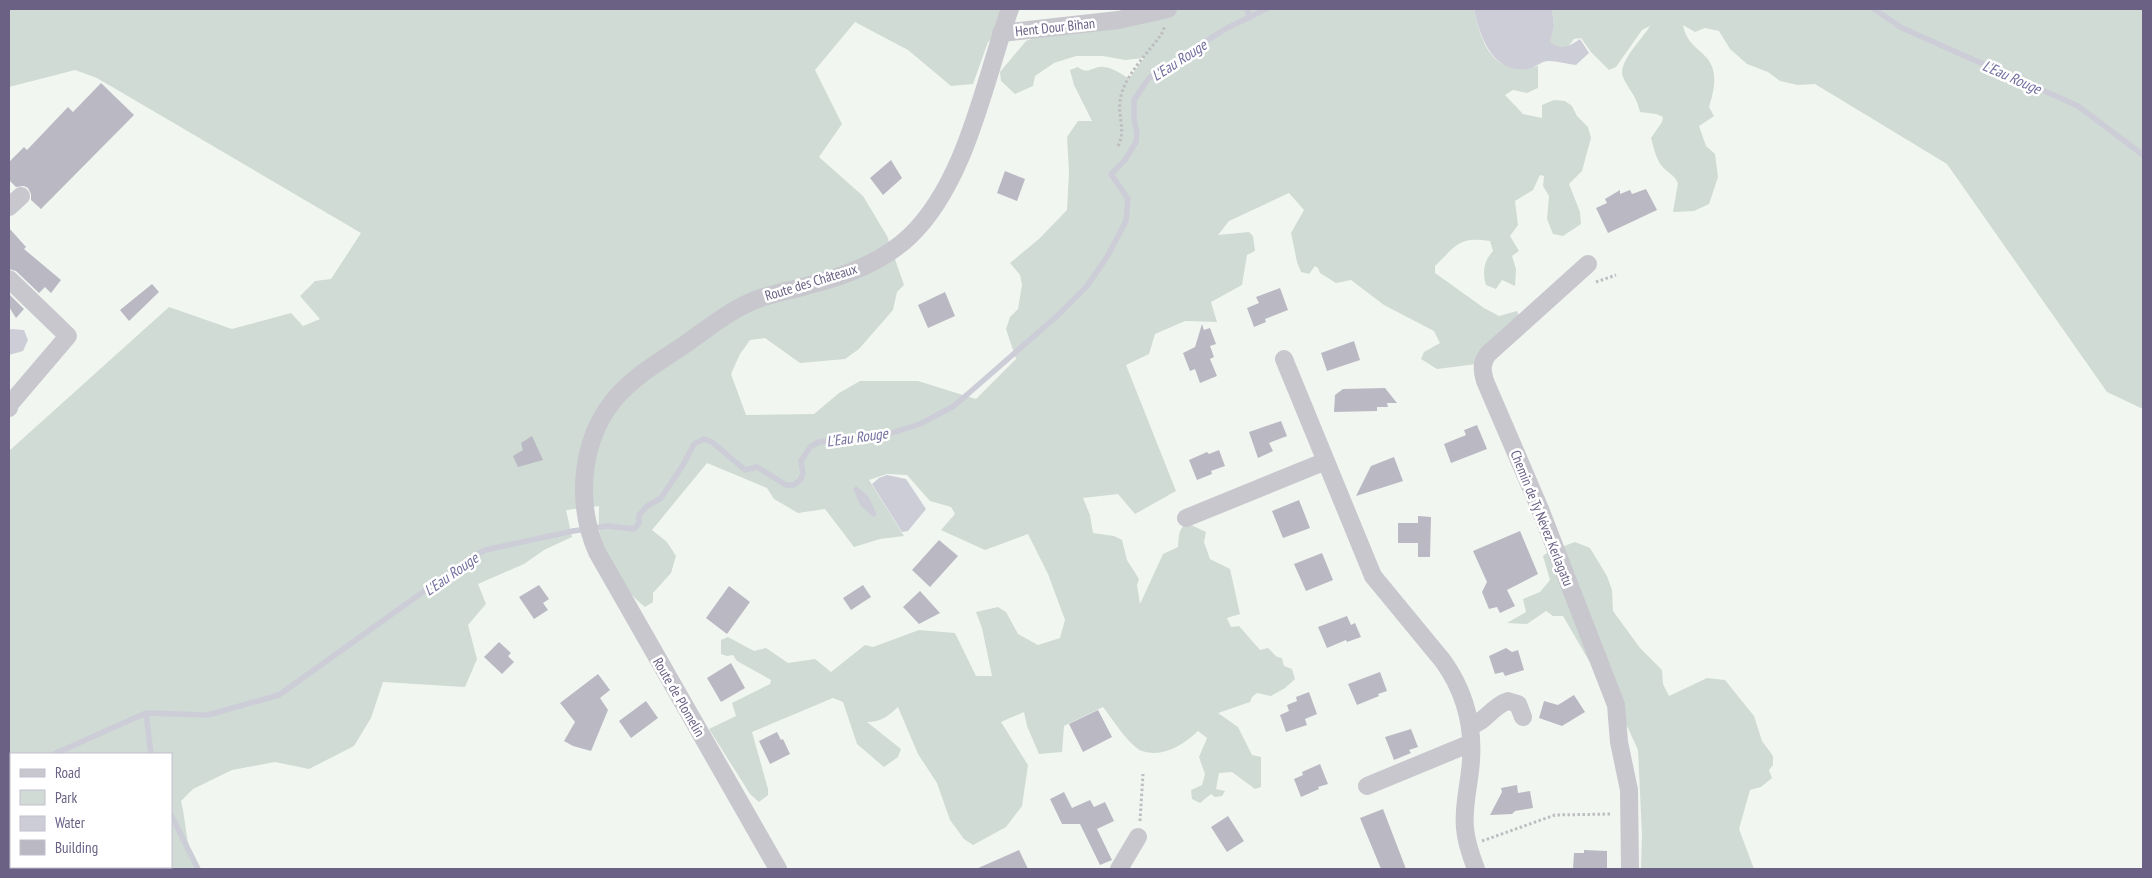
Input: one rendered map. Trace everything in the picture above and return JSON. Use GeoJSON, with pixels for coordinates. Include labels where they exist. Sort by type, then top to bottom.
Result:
{"type":"FeatureCollection","features":[{"type":"Feature","properties":{"kind":"street","name":"Route des Châteaux"},"geometry":{"type":"LineString","coordinates":[[588,527],[584,489],[589,453],[605,412],[626,387],[734,310],[757,299],[817,284],[870,263],[901,244],[922,224],[942,195],[960,159],[1010,9]]}},
{"type":"Feature","properties":{"kind":"street","name":"Hent Dour Bihan"},"geometry":{"type":"LineString","coordinates":[[1001,33],[1167,15]]}},
{"type":"Feature","properties":{"kind":"street","name":"Chemin de Ty Névez Kerlagatu"},"geometry":{"type":"LineString","coordinates":[[1588,264],[1488,354],[1482,365],[1482,371],[1543,518],[1616,706],[1619,742],[1630,790],[1630,869]]}},
{"type":"Feature","properties":{"kind":"street"},"geometry":{"type":"LineString","coordinates":[[9,279],[68,336],[9,408]]}},
{"type":"Feature","properties":{"kind":"street"},"geometry":{"type":"LineString","coordinates":[[1284,359],[1373,576],[1452,672],[1463,698],[1471,734],[1465,827],[1468,846],[1476,869]]}},
{"type":"Feature","properties":{"kind":"street"},"geometry":{"type":"LineString","coordinates":[[1186,518],[1326,461]]}},
{"type":"Feature","properties":{"kind":"street","name":"Route de Plomelin"},"geometry":{"type":"LineString","coordinates":[[588,527],[597,552],[617,590],[778,869]]}},
{"type":"Feature","properties":{"kind":"street"},"geometry":{"type":"LineString","coordinates":[[1367,786],[1471,734],[1495,707],[1508,701],[1518,704],[1523,717]]}},
{"type":"Feature","properties":{"kind":"street"},"geometry":{"type":"LineString","coordinates":[[1119,869],[1138,837]]}},
{"type":"Feature","properties":{"kind":"path"},"geometry":{"type":"LineString","coordinates":[[1118,146],[1122,134],[1120,111],[1123,90],[1161,35],[1167,15]]}},
{"type":"Feature","properties":{"kind":"path"},"geometry":{"type":"LineString","coordinates":[[1138,837],[1143,774]]}},
{"type":"Feature","properties":{"kind":"path"},"geometry":{"type":"LineString","coordinates":[[1468,846],[1555,815],[1630,813]]}},
{"type":"Feature","properties":{"kind":"green space"},"geometry":{"type":"Polygon","coordinates":[[[9,9],[1018,9],[1001,33],[988,42],[973,84],[951,86],[908,50],[855,22],[815,70],[842,124],[819,157],[863,196],[887,236],[904,285],[897,292],[893,310],[859,349],[845,359],[800,363],[765,338],[750,340],[740,354],[731,374],[746,415],[814,414],[839,393],[860,381],[918,381],[976,399],[1016,359],[1006,329],[1010,317],[1018,309],[1022,285],[1020,275],[1010,263],[1039,239],[1067,210],[1069,172],[1067,137],[1078,121],[1092,121],[1074,85],[1070,70],[1078,67],[1085,71],[1104,67],[1114,70],[1129,79],[1144,58],[1125,60],[1103,56],[1076,56],[1054,63],[1035,76],[1033,86],[1015,94],[1001,81],[1000,72],[1026,41],[1036,37],[1135,9],[1474,9],[1481,35],[1492,56],[1510,67],[1538,66],[1538,88],[1527,93],[1513,90],[1505,95],[1523,114],[1542,118],[1542,105],[1554,100],[1565,101],[1572,106],[1577,116],[1588,127],[1591,138],[1582,171],[1569,184],[1580,212],[1581,224],[1563,236],[1553,234],[1547,219],[1549,196],[1543,186],[1544,176],[1540,175],[1533,190],[1515,201],[1518,225],[1510,236],[1519,251],[1512,256],[1516,269],[1515,286],[1502,280],[1496,289],[1486,285],[1485,266],[1493,251],[1490,241],[1464,241],[1453,248],[1435,266],[1435,273],[1484,308],[1499,316],[1517,311],[1519,316],[1477,364],[1437,369],[1421,359],[1424,352],[1440,343],[1434,331],[1384,305],[1351,280],[1336,283],[1320,273],[1315,266],[1309,274],[1301,272],[1291,233],[1304,210],[1289,193],[1229,221],[1218,235],[1249,232],[1253,236],[1255,251],[1247,255],[1242,285],[1211,302],[1217,322],[1185,321],[1155,334],[1149,354],[1126,365],[1176,491],[1135,514],[1118,494],[1083,498],[1090,515],[1093,533],[1114,536],[1122,540],[1127,560],[1139,579],[1137,585],[1140,604],[1163,554],[1178,547],[1180,533],[1184,525],[1187,523],[1206,532],[1204,542],[1210,559],[1230,569],[1240,614],[1227,618],[1231,627],[1239,626],[1260,650],[1268,648],[1277,657],[1282,658],[1284,666],[1292,669],[1295,679],[1285,688],[1271,696],[1257,693],[1250,702],[1218,713],[1238,727],[1252,755],[1261,757],[1261,787],[1255,789],[1232,772],[1219,773],[1216,789],[1225,791],[1222,796],[1215,797],[1211,794],[1200,803],[1192,799],[1191,790],[1202,785],[1205,774],[1199,757],[1207,738],[1198,731],[1172,749],[1158,753],[1142,751],[1126,738],[1103,707],[1064,726],[1062,752],[1039,754],[1027,726],[1024,712],[1001,722],[1028,765],[1022,806],[1006,827],[973,845],[964,839],[950,820],[937,783],[918,754],[898,707],[884,718],[867,722],[901,749],[898,757],[884,767],[857,744],[843,702],[833,698],[752,732],[768,789],[768,795],[759,802],[750,794],[709,729],[736,716],[732,703],[770,684],[771,680],[737,661],[733,655],[721,654],[721,640],[728,637],[754,651],[766,648],[788,663],[815,659],[831,672],[865,645],[873,647],[919,630],[955,633],[976,676],[992,676],[982,628],[976,612],[998,607],[1006,612],[1018,634],[1038,645],[1060,638],[1065,620],[1048,574],[1028,534],[985,550],[941,530],[955,514],[951,507],[930,501],[907,475],[887,474],[869,480],[904,536],[880,539],[854,547],[825,509],[798,513],[774,499],[767,488],[707,463],[652,530],[667,542],[676,556],[671,573],[653,593],[653,602],[645,607],[630,593],[616,574],[606,554],[600,534],[599,506],[566,510],[572,537],[544,550],[524,564],[478,584],[486,604],[468,625],[477,659],[465,687],[383,682],[371,718],[354,746],[309,769],[275,762],[232,770],[193,789],[181,801],[191,854],[199,869],[150,869],[172,868],[172,753],[10,753],[10,868],[49,868],[9,869],[9,451],[169,307],[232,329],[291,313],[303,326],[320,319],[300,296],[315,281],[331,279],[361,233],[97,78],[75,70],[9,87],[9,9]]]}},
{"type":"Feature","properties":{"kind":"green space"},"geometry":{"type":"Polygon","coordinates":[[[1552,9],[2143,9],[2143,409],[2107,392],[1947,164],[1815,84],[1798,85],[1780,81],[1768,72],[1747,64],[1730,49],[1719,31],[1705,28],[1695,32],[1683,25],[1689,39],[1706,57],[1713,68],[1714,88],[1709,107],[1714,116],[1699,126],[1706,146],[1715,154],[1718,177],[1709,204],[1694,211],[1673,212],[1678,183],[1656,156],[1651,138],[1662,122],[1663,117],[1640,112],[1622,71],[1627,58],[1650,26],[1642,30],[1616,67],[1609,70],[1591,52],[1581,38],[1574,39],[1567,48],[1558,48],[1549,42],[1554,26],[1552,9]]]}},
{"type":"Feature","properties":{"kind":"green space"},"geometry":{"type":"Polygon","coordinates":[[[1575,542],[1590,548],[1607,576],[1612,590],[1613,611],[1640,648],[1662,670],[1663,684],[1669,696],[1707,678],[1725,680],[1754,716],[1762,741],[1773,756],[1773,765],[1769,770],[1772,778],[1761,787],[1750,790],[1739,829],[1754,869],[1641,869],[1642,835],[1638,750],[1628,728],[1563,616],[1553,616],[1546,611],[1527,624],[1507,623],[1526,612],[1523,599],[1540,592],[1550,580],[1543,556],[1548,552],[1575,542]]]}},
{"type":"Feature","properties":{"kind":"water"},"geometry":{"type":"Polygon","coordinates":[[[1474,9],[1552,9],[1554,26],[1550,42],[1554,45],[1565,47],[1580,39],[1589,53],[1576,65],[1549,61],[1527,69],[1515,69],[1496,59],[1490,51],[1480,31],[1474,9]]]}},
{"type":"Feature","properties":{"kind":"water"},"geometry":{"type":"Polygon","coordinates":[[[9,330],[24,330],[28,340],[23,351],[9,355],[9,330]]]}},
{"type":"Feature","properties":{"kind":"water"},"geometry":{"type":"Polygon","coordinates":[[[887,475],[906,479],[926,509],[908,531],[902,532],[872,484],[879,478],[887,475]]]}},
{"type":"Feature","properties":{"kind":"water"},"geometry":{"type":"Polygon","coordinates":[[[856,486],[868,496],[877,515],[873,517],[861,506],[853,489],[856,486]]]}},
{"type":"Feature","properties":{"kind":"building"},"geometry":{"type":"Polygon","coordinates":[[[101,83],[134,115],[41,209],[31,200],[28,188],[24,186],[16,187],[9,180],[9,162],[24,147],[27,150],[68,107],[73,112],[101,83]]]}},
{"type":"Feature","properties":{"kind":"building"},"geometry":{"type":"Polygon","coordinates":[[[891,160],[902,178],[883,195],[870,178],[891,160]]]}},
{"type":"Feature","properties":{"kind":"building"},"geometry":{"type":"Polygon","coordinates":[[[1005,171],[1025,179],[1017,201],[997,193],[1005,171]]]}},
{"type":"Feature","properties":{"kind":"building"},"geometry":{"type":"Polygon","coordinates":[[[1646,189],[1657,210],[1608,233],[1596,208],[1607,203],[1605,199],[1620,190],[1620,194],[1630,190],[1632,194],[1646,189]]]}},
{"type":"Feature","properties":{"kind":"building"},"geometry":{"type":"Polygon","coordinates":[[[9,228],[26,247],[24,249],[61,280],[51,293],[45,287],[39,293],[16,271],[9,269],[9,228]]]}},
{"type":"Feature","properties":{"kind":"building"},"geometry":{"type":"Polygon","coordinates":[[[152,284],[159,292],[129,321],[120,310],[152,284]]]}},
{"type":"Feature","properties":{"kind":"building"},"geometry":{"type":"Polygon","coordinates":[[[1280,288],[1288,310],[1265,319],[1266,322],[1254,327],[1247,308],[1259,303],[1256,297],[1280,288]]]}},
{"type":"Feature","properties":{"kind":"building"},"geometry":{"type":"Polygon","coordinates":[[[945,292],[955,316],[928,328],[918,305],[945,292]]]}},
{"type":"Feature","properties":{"kind":"building"},"geometry":{"type":"Polygon","coordinates":[[[9,294],[24,309],[16,318],[9,307],[9,294]]]}},
{"type":"Feature","properties":{"kind":"building"},"geometry":{"type":"Polygon","coordinates":[[[1202,324],[1204,330],[1210,328],[1216,344],[1210,346],[1214,357],[1210,359],[1217,376],[1200,383],[1195,369],[1190,371],[1183,353],[1195,347],[1202,324]]]}},
{"type":"Feature","properties":{"kind":"building"},"geometry":{"type":"Polygon","coordinates":[[[1354,341],[1360,360],[1327,371],[1321,353],[1354,341]]]}},
{"type":"Feature","properties":{"kind":"building"},"geometry":{"type":"Polygon","coordinates":[[[1385,388],[1397,403],[1387,403],[1388,407],[1377,407],[1377,411],[1334,412],[1335,395],[1343,389],[1385,388]]]}},
{"type":"Feature","properties":{"kind":"building"},"geometry":{"type":"Polygon","coordinates":[[[1281,421],[1287,436],[1269,443],[1273,451],[1258,458],[1249,432],[1281,421]]]}},
{"type":"Feature","properties":{"kind":"building"},"geometry":{"type":"Polygon","coordinates":[[[1477,425],[1487,449],[1451,463],[1444,444],[1466,435],[1464,430],[1477,425]]]}},
{"type":"Feature","properties":{"kind":"building"},"geometry":{"type":"Polygon","coordinates":[[[532,436],[543,460],[518,467],[513,456],[523,450],[521,443],[532,436]]]}},
{"type":"Feature","properties":{"kind":"building"},"geometry":{"type":"Polygon","coordinates":[[[1219,450],[1225,466],[1211,471],[1212,474],[1197,480],[1189,460],[1207,452],[1209,454],[1219,450]]]}},
{"type":"Feature","properties":{"kind":"building"},"geometry":{"type":"Polygon","coordinates":[[[1394,457],[1403,481],[1356,496],[1371,466],[1394,457]]]}},
{"type":"Feature","properties":{"kind":"building"},"geometry":{"type":"Polygon","coordinates":[[[1299,500],[1310,528],[1283,538],[1272,511],[1299,500]]]}},
{"type":"Feature","properties":{"kind":"building"},"geometry":{"type":"Polygon","coordinates":[[[1418,516],[1431,517],[1430,557],[1418,557],[1418,543],[1398,543],[1398,523],[1418,523],[1418,516]]]}},
{"type":"Feature","properties":{"kind":"building"},"geometry":{"type":"Polygon","coordinates":[[[1520,531],[1538,574],[1507,590],[1515,606],[1500,613],[1497,607],[1489,609],[1482,592],[1487,582],[1473,551],[1520,531]]]}},
{"type":"Feature","properties":{"kind":"building"},"geometry":{"type":"Polygon","coordinates":[[[939,540],[958,556],[930,587],[912,570],[939,540]]]}},
{"type":"Feature","properties":{"kind":"building"},"geometry":{"type":"Polygon","coordinates":[[[1322,553],[1333,580],[1306,591],[1294,564],[1322,553]]]}},
{"type":"Feature","properties":{"kind":"building"},"geometry":{"type":"Polygon","coordinates":[[[539,585],[549,599],[543,603],[548,610],[534,619],[519,597],[539,585]]]}},
{"type":"Feature","properties":{"kind":"building"},"geometry":{"type":"Polygon","coordinates":[[[863,585],[871,597],[851,610],[843,598],[863,585]]]}},
{"type":"Feature","properties":{"kind":"building"},"geometry":{"type":"Polygon","coordinates":[[[729,586],[750,602],[727,634],[706,618],[729,586]]]}},
{"type":"Feature","properties":{"kind":"building"},"geometry":{"type":"Polygon","coordinates":[[[920,591],[940,613],[919,624],[903,607],[920,591]]]}},
{"type":"Feature","properties":{"kind":"building"},"geometry":{"type":"Polygon","coordinates":[[[1347,616],[1351,625],[1355,623],[1361,637],[1347,642],[1346,640],[1327,648],[1318,627],[1347,616]]]}},
{"type":"Feature","properties":{"kind":"building"},"geometry":{"type":"Polygon","coordinates":[[[499,642],[511,653],[508,656],[514,662],[502,674],[484,657],[499,642]]]}},
{"type":"Feature","properties":{"kind":"building"},"geometry":{"type":"Polygon","coordinates":[[[1506,648],[1512,652],[1518,650],[1524,670],[1505,676],[1503,672],[1495,674],[1489,656],[1506,648]]]}},
{"type":"Feature","properties":{"kind":"building"},"geometry":{"type":"Polygon","coordinates":[[[731,663],[745,688],[721,702],[707,678],[731,663]]]}},
{"type":"Feature","properties":{"kind":"building"},"geometry":{"type":"Polygon","coordinates":[[[1380,672],[1387,691],[1357,705],[1348,684],[1380,672]]]}},
{"type":"Feature","properties":{"kind":"building"},"geometry":{"type":"Polygon","coordinates":[[[598,674],[610,690],[600,698],[608,710],[591,751],[573,746],[564,741],[575,722],[560,703],[598,674]]]}},
{"type":"Feature","properties":{"kind":"building"},"geometry":{"type":"Polygon","coordinates":[[[1309,692],[1317,714],[1305,719],[1307,725],[1286,732],[1280,715],[1289,711],[1287,705],[1297,701],[1296,697],[1309,692]]]}},
{"type":"Feature","properties":{"kind":"building"},"geometry":{"type":"Polygon","coordinates":[[[1574,695],[1585,712],[1562,726],[1539,718],[1544,701],[1558,705],[1574,695]]]}},
{"type":"Feature","properties":{"kind":"building"},"geometry":{"type":"Polygon","coordinates":[[[646,701],[658,718],[631,738],[619,721],[646,701]]]}},
{"type":"Feature","properties":{"kind":"building"},"geometry":{"type":"Polygon","coordinates":[[[1098,710],[1112,737],[1083,752],[1069,724],[1098,710]]]}},
{"type":"Feature","properties":{"kind":"building"},"geometry":{"type":"Polygon","coordinates":[[[1411,729],[1418,747],[1409,750],[1411,753],[1394,760],[1385,737],[1411,729]]]}},
{"type":"Feature","properties":{"kind":"building"},"geometry":{"type":"Polygon","coordinates":[[[777,732],[781,740],[783,739],[790,754],[770,764],[759,741],[777,732]]]}},
{"type":"Feature","properties":{"kind":"building"},"geometry":{"type":"Polygon","coordinates":[[[1320,764],[1328,784],[1318,787],[1319,789],[1301,797],[1294,779],[1303,775],[1302,772],[1320,764]]]}},
{"type":"Feature","properties":{"kind":"building"},"geometry":{"type":"Polygon","coordinates":[[[1517,785],[1518,793],[1530,791],[1533,808],[1515,811],[1512,814],[1490,815],[1502,792],[1501,788],[1517,785]]]}},
{"type":"Feature","properties":{"kind":"building"},"geometry":{"type":"Polygon","coordinates":[[[1064,792],[1072,808],[1090,800],[1094,807],[1105,802],[1114,821],[1097,829],[1112,860],[1100,865],[1080,824],[1062,824],[1050,799],[1064,792]]]}},
{"type":"Feature","properties":{"kind":"building"},"geometry":{"type":"Polygon","coordinates":[[[1383,809],[1406,869],[1381,869],[1360,818],[1383,809]]]}},
{"type":"Feature","properties":{"kind":"building"},"geometry":{"type":"Polygon","coordinates":[[[1228,816],[1244,841],[1227,852],[1211,827],[1228,816]]]}},
{"type":"Feature","properties":{"kind":"building"},"geometry":{"type":"Polygon","coordinates":[[[1019,850],[1028,869],[976,869],[1019,850]]]}},
{"type":"Feature","properties":{"kind":"building"},"geometry":{"type":"Polygon","coordinates":[[[1584,850],[1607,851],[1607,869],[1573,869],[1574,853],[1584,853],[1584,850]]]}},
{"type":"Feature","properties":{"kind":"waterway","name":"L'Eau Rouge"},"geometry":{"type":"LineString","coordinates":[[1247,9],[1249,18]]}},
{"type":"Feature","properties":{"kind":"waterway","name":"L'Eau Rouge"},"geometry":{"type":"LineString","coordinates":[[56,753],[146,713],[208,715],[279,695],[469,559],[485,550],[573,531],[608,526],[634,529],[639,523],[639,515],[647,506],[661,498],[683,465],[694,444],[704,439],[712,442],[745,470],[757,467],[786,485],[794,485],[801,479],[803,473],[801,461],[810,447],[819,442],[882,436],[920,424],[954,406],[1057,316],[1087,286],[1107,257],[1126,221],[1128,199],[1111,174],[1125,160],[1136,142],[1134,100],[1149,78],[1165,67],[1181,61],[1199,46],[1225,29],[1266,9]]}},
{"type":"Feature","properties":{"kind":"waterway","name":"L'Eau Rouge"},"geometry":{"type":"LineString","coordinates":[[1874,9],[1902,28],[2078,106],[2143,155]]}},
{"type":"Feature","properties":{"kind":"waterway"},"geometry":{"type":"LineString","coordinates":[[146,713],[151,753]]}},
{"type":"Feature","properties":{"kind":"waterway"},"geometry":{"type":"LineString","coordinates":[[172,817],[198,869]]}}]}
